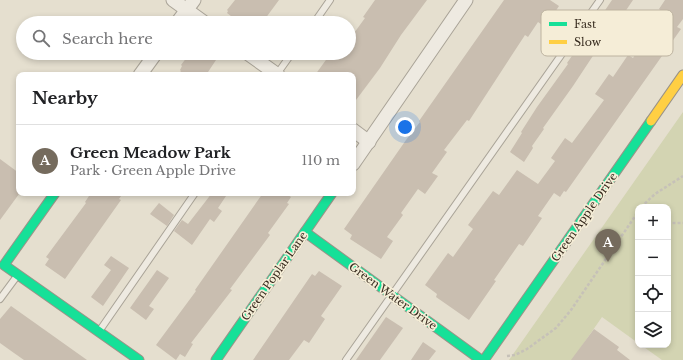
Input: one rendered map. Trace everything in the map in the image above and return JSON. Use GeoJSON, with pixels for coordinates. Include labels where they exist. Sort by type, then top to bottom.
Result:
{"type":"FeatureCollection","features":[{"type":"Feature","properties":{"kind":"street"},"geometry":{"type":"LineString","coordinates":[[173,0],[190,5],[199,16]]}},
{"type":"Feature","properties":{"kind":"street"},"geometry":{"type":"LineString","coordinates":[[356,160],[466,0]]}},
{"type":"Feature","properties":{"kind":"street"},"geometry":{"type":"LineString","coordinates":[[182,16],[190,5]]}},
{"type":"Feature","properties":{"kind":"street"},"geometry":{"type":"LineString","coordinates":[[142,72],[151,60]]}},
{"type":"Feature","properties":{"kind":"street"},"geometry":{"type":"LineString","coordinates":[[257,60],[273,72]]}},
{"type":"Feature","properties":{"kind":"street","name":"Green Apple Drive"},"geometry":{"type":"LineString","coordinates":[[484,360],[683,75]]}},
{"type":"Feature","properties":{"kind":"street"},"geometry":{"type":"LineString","coordinates":[[356,132],[369,142]]}},
{"type":"Feature","properties":{"kind":"street"},"geometry":{"type":"LineString","coordinates":[[53,196],[4,265],[139,360]]}},
{"type":"Feature","properties":{"kind":"street","name":"Green Poplar Lane"},"geometry":{"type":"LineString","coordinates":[[216,360],[330,196]]}},
{"type":"Feature","properties":{"kind":"street","name":"Green Water Drive"},"geometry":{"type":"LineString","coordinates":[[305,232],[481,360]]}},
{"type":"Feature","properties":{"kind":"lane"},"geometry":{"type":"LineString","coordinates":[[319,16],[330,0]]}},
{"type":"Feature","properties":{"kind":"lane"},"geometry":{"type":"LineString","coordinates":[[593,10],[600,0]]}},
{"type":"Feature","properties":{"kind":"lane"},"geometry":{"type":"LineString","coordinates":[[346,360],[561,56]]}},
{"type":"Feature","properties":{"kind":"lane"},"geometry":{"type":"LineString","coordinates":[[279,72],[287,60]]}},
{"type":"Feature","properties":{"kind":"lane"},"geometry":{"type":"LineString","coordinates":[[99,332],[193,196]]}},
{"type":"Feature","properties":{"kind":"lane"},"geometry":{"type":"LineString","coordinates":[[0,300],[18,274]]}},
{"type":"Feature","properties":{"kind":"path"},"geometry":{"type":"LineString","coordinates":[[644,204],[654,194],[683,176]]}},
{"type":"Feature","properties":{"kind":"path"},"geometry":{"type":"LineString","coordinates":[[503,357],[515,355],[527,349],[556,328],[571,310],[635,216]]}},
{"type":"Feature","properties":{"kind":"path"},"geometry":{"type":"LineString","coordinates":[[671,222],[683,223]]}},
{"type":"Feature","properties":{"kind":"green space"},"geometry":{"type":"Polygon","coordinates":[[[683,112],[683,360],[662,360],[645,348],[671,348],[671,204],[635,204],[635,341],[602,317],[572,360],[509,360],[683,112]]]}},
{"type":"Feature","properties":{"kind":"building"},"geometry":{"type":"Polygon","coordinates":[[[235,0],[279,0],[267,16],[231,16],[227,13],[227,10],[235,0]]]}},
{"type":"Feature","properties":{"kind":"building"},"geometry":{"type":"Polygon","coordinates":[[[375,0],[427,0],[356,100],[356,72],[317,72],[326,60],[356,60],[356,30],[365,18],[363,17],[375,0]]]}},
{"type":"Feature","properties":{"kind":"building"},"geometry":{"type":"Polygon","coordinates":[[[504,0],[550,0],[559,6],[556,10],[541,10],[541,24],[538,22],[528,37],[525,35],[469,121],[467,120],[444,150],[447,152],[432,173],[438,176],[425,194],[418,189],[401,213],[403,215],[387,237],[393,241],[381,259],[350,239],[352,235],[344,229],[420,122],[419,121],[504,0]]]}},
{"type":"Feature","properties":{"kind":"building"},"geometry":{"type":"Polygon","coordinates":[[[612,0],[633,0],[626,10],[605,10],[612,0]]]}},
{"type":"Feature","properties":{"kind":"building"},"geometry":{"type":"Polygon","coordinates":[[[665,0],[683,0],[683,19],[677,27],[681,29],[673,40],[673,10],[659,9],[665,0]]]}},
{"type":"Feature","properties":{"kind":"building"},"geometry":{"type":"Polygon","coordinates":[[[572,56],[593,56],[543,128],[544,129],[532,146],[533,148],[524,162],[510,152],[537,107],[568,64],[567,63],[572,56]]]}},
{"type":"Feature","properties":{"kind":"building"},"geometry":{"type":"Polygon","coordinates":[[[627,56],[633,58],[634,56],[662,56],[566,192],[564,191],[560,197],[554,193],[538,216],[542,218],[523,246],[519,244],[469,320],[436,297],[437,294],[425,285],[448,253],[453,257],[473,229],[468,225],[493,191],[499,195],[517,170],[538,184],[555,161],[551,158],[565,138],[572,143],[604,100],[595,94],[609,74],[613,77],[627,56]]]}},
{"type":"Feature","properties":{"kind":"building"},"geometry":{"type":"Polygon","coordinates":[[[185,60],[216,60],[208,72],[180,72],[181,65],[185,60]]]}},
{"type":"Feature","properties":{"kind":"building"},"geometry":{"type":"Polygon","coordinates":[[[0,159],[16,171],[16,196],[18,196],[0,220],[0,159]]]}},
{"type":"Feature","properties":{"kind":"building"},"geometry":{"type":"Polygon","coordinates":[[[89,196],[121,196],[119,199],[121,200],[65,279],[45,265],[49,259],[46,257],[86,203],[85,202],[89,196]]]}},
{"type":"Feature","properties":{"kind":"building"},"geometry":{"type":"Polygon","coordinates":[[[210,196],[226,196],[218,208],[222,211],[214,222],[210,219],[192,245],[174,231],[182,220],[188,224],[210,196]]]}},
{"type":"Feature","properties":{"kind":"building"},"geometry":{"type":"Polygon","coordinates":[[[261,196],[291,197],[287,203],[289,204],[268,233],[270,235],[230,289],[232,290],[191,343],[193,344],[185,357],[180,354],[176,360],[156,345],[196,291],[195,290],[261,196]]]}},
{"type":"Feature","properties":{"kind":"building"},"geometry":{"type":"Polygon","coordinates":[[[159,203],[174,215],[167,226],[150,214],[159,203]]]}},
{"type":"Feature","properties":{"kind":"building"},"geometry":{"type":"Polygon","coordinates":[[[111,256],[129,268],[103,306],[91,297],[111,270],[104,265],[111,256]]]}},
{"type":"Feature","properties":{"kind":"building"},"geometry":{"type":"Polygon","coordinates":[[[157,270],[169,278],[149,306],[154,309],[146,320],[130,308],[157,270]]]}},
{"type":"Feature","properties":{"kind":"building"},"geometry":{"type":"Polygon","coordinates":[[[319,271],[342,286],[321,316],[325,319],[309,343],[304,340],[289,360],[253,360],[312,274],[315,276],[319,271]]]}},
{"type":"Feature","properties":{"kind":"building"},"geometry":{"type":"Polygon","coordinates":[[[11,306],[87,360],[24,360],[14,353],[0,343],[0,319],[11,306]]]}},
{"type":"Feature","properties":{"kind":"building"},"geometry":{"type":"Polygon","coordinates":[[[386,317],[403,328],[380,360],[356,360],[386,317]]]}},
{"type":"Feature","properties":{"kind":"building"},"geometry":{"type":"Polygon","coordinates":[[[594,329],[619,347],[617,350],[630,360],[571,360],[594,329]]]}},
{"type":"Feature","properties":{"kind":"building"},"geometry":{"type":"Polygon","coordinates":[[[423,342],[436,351],[429,360],[411,360],[423,342]]]}},
{"type":"Feature","properties":{"kind":"traffic: fast"},"geometry":{"type":"LineString","coordinates":[[484,360],[651,121]]}},
{"type":"Feature","properties":{"kind":"traffic: fast"},"geometry":{"type":"LineString","coordinates":[[53,196],[4,265],[139,360]]}},
{"type":"Feature","properties":{"kind":"traffic: fast"},"geometry":{"type":"LineString","coordinates":[[216,360],[330,196]]}},
{"type":"Feature","properties":{"kind":"traffic: fast"},"geometry":{"type":"LineString","coordinates":[[305,232],[481,360]]}},
{"type":"Feature","properties":{"kind":"traffic: slow"},"geometry":{"type":"LineString","coordinates":[[651,121],[683,75]]}},
{"type":"Feature","properties":{"kind":"place","name":"Green Meadow Park"},"geometry":{"type":"Point","coordinates":[608,262]}}]}
